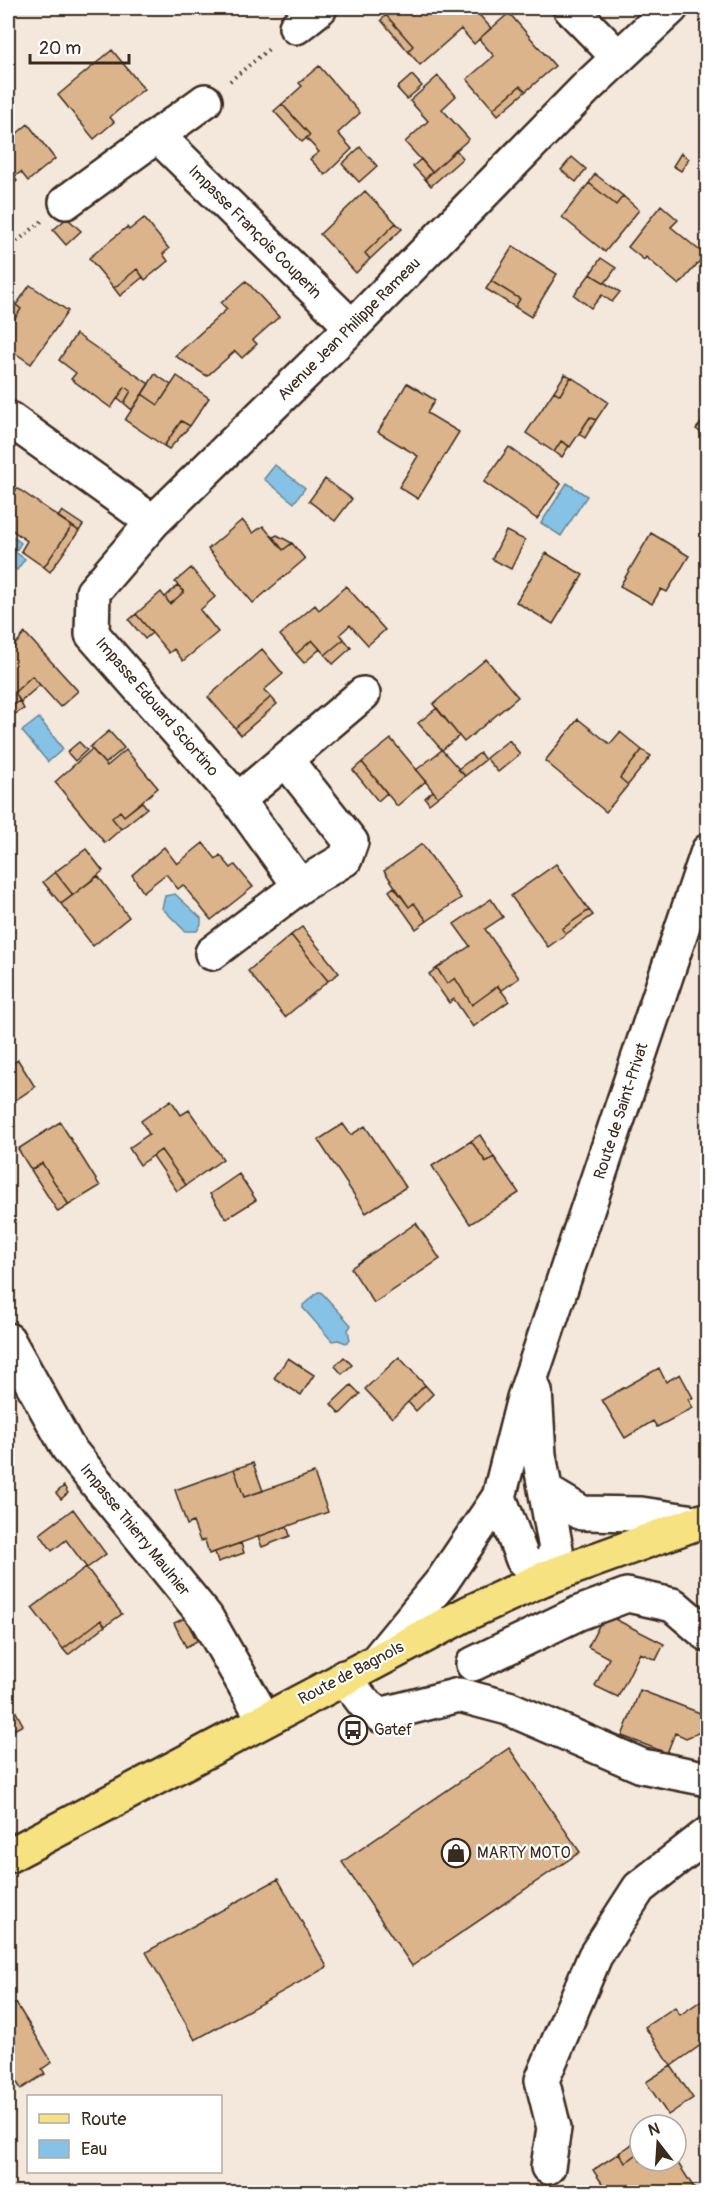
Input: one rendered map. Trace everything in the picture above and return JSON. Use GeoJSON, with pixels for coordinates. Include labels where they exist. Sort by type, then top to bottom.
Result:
{"type":"FeatureCollection","features":[{"type":"Feature","properties":{"kind":"main road","name":"Route de Bagnols"},"geometry":{"type":"LineString","coordinates":[[8,1856],[378,1659],[545,1578],[701,1520]]}},
{"type":"Feature","properties":{"kind":"street"},"geometry":{"type":"LineString","coordinates":[[570,8],[618,57]]}},
{"type":"Feature","properties":{"kind":"street","name":"Avenue Jean Philippe Rameau"},"geometry":{"type":"LineString","coordinates":[[153,522],[352,327],[618,57],[671,8]]}},
{"type":"Feature","properties":{"kind":"street"},"geometry":{"type":"LineString","coordinates":[[66,202],[206,101]]}},
{"type":"Feature","properties":{"kind":"street","name":"Impasse François Couperin"},"geometry":{"type":"LineString","coordinates":[[159,136],[352,327]]}},
{"type":"Feature","properties":{"kind":"street"},"geometry":{"type":"LineString","coordinates":[[8,418],[153,522]]}},
{"type":"Feature","properties":{"kind":"street","name":"Impasse Edouard Sciortino"},"geometry":{"type":"LineString","coordinates":[[153,522],[93,592],[93,634],[238,800],[300,886]]}},
{"type":"Feature","properties":{"kind":"street"},"geometry":{"type":"LineString","coordinates":[[238,800],[363,694]]}},
{"type":"Feature","properties":{"kind":"street"},"geometry":{"type":"LineString","coordinates":[[212,953],[300,886],[345,859],[351,842],[286,760]]}},
{"type":"Feature","properties":{"kind":"street","name":"Route de Saint-Privat"},"geometry":{"type":"LineString","coordinates":[[503,1484],[524,1398],[535,1371],[708,851]]}},
{"type":"Feature","properties":{"kind":"street","name":"Impasse Thierry Maulnier"},"geometry":{"type":"LineString","coordinates":[[8,1340],[68,1448],[206,1617],[264,1719]]}},
{"type":"Feature","properties":{"kind":"street"},"geometry":{"type":"LineString","coordinates":[[503,1484],[523,1560],[545,1578],[556,1549],[539,1455],[535,1371]]}},
{"type":"Feature","properties":{"kind":"street"},"geometry":{"type":"LineString","coordinates":[[503,1484],[546,1485],[582,1513],[642,1514],[701,1520]]}},
{"type":"Feature","properties":{"kind":"street"},"geometry":{"type":"LineString","coordinates":[[378,1659],[442,1580],[503,1484]]}},
{"type":"Feature","properties":{"kind":"street"},"geometry":{"type":"LineString","coordinates":[[473,1664],[579,1613],[627,1596],[673,1605],[708,1635]]}},
{"type":"Feature","properties":{"kind":"street"},"geometry":{"type":"LineString","coordinates":[[344,1677],[364,1703],[380,1715],[459,1695],[508,1708],[642,1766],[708,1779]]}},
{"type":"Feature","properties":{"kind":"street"},"geometry":{"type":"LineString","coordinates":[[548,2167],[554,2127],[542,2080],[596,1956],[639,1888],[708,1834]]}},
{"type":"Feature","properties":{"kind":"path"},"geometry":{"type":"LineString","coordinates":[[206,101],[308,17]]}},
{"type":"Feature","properties":{"kind":"path"},"geometry":{"type":"LineString","coordinates":[[8,249],[66,202]]}},
{"type":"Feature","properties":{"kind":"water"},"geometry":{"type":"Polygon","coordinates":[[[275,465],[305,488],[294,503],[264,479],[275,465]]]}},
{"type":"Feature","properties":{"kind":"water"},"geometry":{"type":"Polygon","coordinates":[[[567,483],[587,496],[561,536],[541,523],[567,483]]]}},
{"type":"Feature","properties":{"kind":"water"},"geometry":{"type":"Polygon","coordinates":[[[8,533],[21,543],[15,552],[25,559],[17,570],[8,564],[8,533]]]}},
{"type":"Feature","properties":{"kind":"water"},"geometry":{"type":"Polygon","coordinates":[[[39,718],[63,749],[48,762],[22,731],[39,718]]]}},
{"type":"Feature","properties":{"kind":"water"},"geometry":{"type":"Polygon","coordinates":[[[175,894],[201,918],[197,931],[185,931],[162,908],[165,896],[175,894]]]}},
{"type":"Feature","properties":{"kind":"water"},"geometry":{"type":"Polygon","coordinates":[[[321,1292],[351,1325],[348,1330],[350,1340],[346,1343],[338,1340],[332,1341],[303,1308],[303,1305],[321,1292]]]}},
{"type":"Feature","properties":{"kind":"building"},"geometry":{"type":"Polygon","coordinates":[[[395,8],[473,8],[491,28],[474,44],[461,29],[420,65],[408,51],[413,46],[386,15],[395,8]]]}},
{"type":"Feature","properties":{"kind":"building"},"geometry":{"type":"Polygon","coordinates":[[[509,13],[555,66],[526,91],[520,86],[493,109],[467,79],[494,56],[479,39],[509,13]]]}},
{"type":"Feature","properties":{"kind":"building"},"geometry":{"type":"Polygon","coordinates":[[[386,15],[413,46],[408,51],[381,20],[386,15]]]}},
{"type":"Feature","properties":{"kind":"building"},"geometry":{"type":"Polygon","coordinates":[[[112,50],[144,89],[110,117],[114,122],[94,139],[58,95],[112,50]]]}},
{"type":"Feature","properties":{"kind":"building"},"geometry":{"type":"Polygon","coordinates":[[[319,66],[360,113],[338,133],[352,149],[325,175],[310,159],[319,152],[306,138],[310,135],[282,104],[302,86],[299,83],[319,66]]]}},
{"type":"Feature","properties":{"kind":"building"},"geometry":{"type":"Polygon","coordinates":[[[412,75],[422,86],[407,99],[397,88],[412,75]]]}},
{"type":"Feature","properties":{"kind":"building"},"geometry":{"type":"Polygon","coordinates":[[[438,76],[456,96],[442,109],[469,139],[432,172],[405,142],[428,121],[410,101],[438,76]]]}},
{"type":"Feature","properties":{"kind":"building"},"geometry":{"type":"Polygon","coordinates":[[[520,86],[526,91],[498,115],[493,109],[520,86]]]}},
{"type":"Feature","properties":{"kind":"building"},"geometry":{"type":"Polygon","coordinates":[[[282,104],[310,135],[302,142],[274,111],[282,104]]]}},
{"type":"Feature","properties":{"kind":"building"},"geometry":{"type":"Polygon","coordinates":[[[28,124],[55,159],[28,181],[21,172],[14,177],[17,181],[8,189],[8,141],[28,124]]]}},
{"type":"Feature","properties":{"kind":"building"},"geometry":{"type":"Polygon","coordinates":[[[360,147],[377,166],[359,182],[342,164],[360,147]]]}},
{"type":"Feature","properties":{"kind":"building"},"geometry":{"type":"Polygon","coordinates":[[[456,150],[463,158],[431,186],[425,179],[456,150]]]}},
{"type":"Feature","properties":{"kind":"building"},"geometry":{"type":"Polygon","coordinates":[[[681,153],[689,159],[681,171],[673,166],[681,153]]]}},
{"type":"Feature","properties":{"kind":"building"},"geometry":{"type":"Polygon","coordinates":[[[572,157],[586,169],[576,182],[561,170],[572,157]]]}},
{"type":"Feature","properties":{"kind":"building"},"geometry":{"type":"Polygon","coordinates":[[[421,159],[432,172],[425,179],[413,166],[421,159]]]}},
{"type":"Feature","properties":{"kind":"building"},"geometry":{"type":"Polygon","coordinates":[[[595,174],[623,196],[616,205],[589,183],[595,174]]]}},
{"type":"Feature","properties":{"kind":"building"},"geometry":{"type":"Polygon","coordinates":[[[589,183],[616,205],[623,196],[639,210],[605,252],[562,217],[589,183]]]}},
{"type":"Feature","properties":{"kind":"building"},"geometry":{"type":"Polygon","coordinates":[[[365,191],[396,223],[365,253],[370,259],[356,273],[320,234],[365,191]]]}},
{"type":"Feature","properties":{"kind":"building"},"geometry":{"type":"Polygon","coordinates":[[[661,205],[678,220],[671,227],[705,255],[679,285],[646,257],[644,260],[628,247],[661,205]]]}},
{"type":"Feature","properties":{"kind":"building"},"geometry":{"type":"Polygon","coordinates":[[[67,218],[81,231],[66,245],[53,230],[67,218]]]}},
{"type":"Feature","properties":{"kind":"building"},"geometry":{"type":"Polygon","coordinates":[[[144,218],[169,249],[163,254],[168,261],[145,280],[137,269],[114,288],[89,258],[127,227],[129,230],[144,218]]]}},
{"type":"Feature","properties":{"kind":"building"},"geometry":{"type":"Polygon","coordinates":[[[396,223],[402,229],[370,259],[365,253],[396,223]]]}},
{"type":"Feature","properties":{"kind":"building"},"geometry":{"type":"Polygon","coordinates":[[[513,246],[557,274],[531,317],[515,307],[520,299],[491,281],[513,246]]]}},
{"type":"Feature","properties":{"kind":"building"},"geometry":{"type":"Polygon","coordinates":[[[601,258],[616,268],[605,283],[590,274],[601,258]]]}},
{"type":"Feature","properties":{"kind":"building"},"geometry":{"type":"Polygon","coordinates":[[[137,269],[143,277],[120,296],[114,288],[137,269]]]}},
{"type":"Feature","properties":{"kind":"building"},"geometry":{"type":"Polygon","coordinates":[[[590,274],[620,292],[612,302],[602,295],[591,308],[574,295],[590,274]]]}},
{"type":"Feature","properties":{"kind":"building"},"geometry":{"type":"Polygon","coordinates":[[[246,281],[279,317],[253,340],[257,344],[242,358],[235,351],[207,376],[175,356],[227,309],[221,303],[246,281]]]}},
{"type":"Feature","properties":{"kind":"building"},"geometry":{"type":"Polygon","coordinates":[[[491,281],[520,299],[515,307],[486,289],[491,281]]]}},
{"type":"Feature","properties":{"kind":"building"},"geometry":{"type":"Polygon","coordinates":[[[30,285],[68,311],[31,364],[8,348],[8,329],[21,309],[16,305],[30,285]]]}},
{"type":"Feature","properties":{"kind":"building"},"geometry":{"type":"Polygon","coordinates":[[[12,302],[21,309],[8,329],[8,309],[12,302]]]}},
{"type":"Feature","properties":{"kind":"building"},"geometry":{"type":"Polygon","coordinates":[[[76,334],[149,384],[132,410],[124,403],[131,391],[125,387],[111,408],[71,379],[76,373],[59,360],[76,334]]]}},
{"type":"Feature","properties":{"kind":"building"},"geometry":{"type":"Polygon","coordinates":[[[155,374],[171,385],[158,405],[142,394],[155,374]]]}},
{"type":"Feature","properties":{"kind":"building"},"geometry":{"type":"Polygon","coordinates":[[[565,374],[571,377],[560,395],[554,391],[565,374]]]}},
{"type":"Feature","properties":{"kind":"building"},"geometry":{"type":"Polygon","coordinates":[[[177,376],[209,398],[190,426],[181,421],[164,446],[125,420],[142,394],[158,405],[177,376]]]}},
{"type":"Feature","properties":{"kind":"building"},"geometry":{"type":"Polygon","coordinates":[[[571,377],[608,402],[596,420],[590,417],[570,447],[561,441],[554,452],[526,433],[554,391],[560,395],[571,377]]]}},
{"type":"Feature","properties":{"kind":"building"},"geometry":{"type":"Polygon","coordinates":[[[407,383],[435,400],[427,413],[459,432],[418,499],[399,487],[418,456],[378,432],[407,383]]]}},
{"type":"Feature","properties":{"kind":"building"},"geometry":{"type":"Polygon","coordinates":[[[125,387],[131,391],[124,403],[117,399],[125,387]]]}},
{"type":"Feature","properties":{"kind":"building"},"geometry":{"type":"Polygon","coordinates":[[[708,415],[708,438],[696,429],[708,415]]]}},
{"type":"Feature","properties":{"kind":"building"},"geometry":{"type":"Polygon","coordinates":[[[590,417],[596,420],[585,438],[579,434],[590,417]]]}},
{"type":"Feature","properties":{"kind":"building"},"geometry":{"type":"Polygon","coordinates":[[[181,421],[190,426],[169,449],[164,446],[181,421]]]}},
{"type":"Feature","properties":{"kind":"building"},"geometry":{"type":"Polygon","coordinates":[[[561,441],[569,446],[562,457],[554,452],[561,441]]]}},
{"type":"Feature","properties":{"kind":"building"},"geometry":{"type":"Polygon","coordinates":[[[509,447],[561,484],[537,519],[484,482],[509,447]]]}},
{"type":"Feature","properties":{"kind":"building"},"geometry":{"type":"Polygon","coordinates":[[[325,479],[352,499],[335,521],[309,501],[325,479]]]}},
{"type":"Feature","properties":{"kind":"building"},"geometry":{"type":"Polygon","coordinates":[[[17,488],[72,526],[44,567],[21,551],[27,541],[8,527],[8,503],[17,488]]]}},
{"type":"Feature","properties":{"kind":"building"},"geometry":{"type":"Polygon","coordinates":[[[62,511],[83,525],[79,531],[58,517],[62,511]]]}},
{"type":"Feature","properties":{"kind":"building"},"geometry":{"type":"Polygon","coordinates":[[[242,520],[253,533],[263,526],[283,550],[292,543],[305,559],[253,603],[208,549],[242,520]]]}},
{"type":"Feature","properties":{"kind":"building"},"geometry":{"type":"Polygon","coordinates":[[[72,526],[79,531],[50,572],[44,567],[72,526]]]}},
{"type":"Feature","properties":{"kind":"building"},"geometry":{"type":"Polygon","coordinates":[[[506,531],[525,540],[511,569],[492,559],[506,531]]]}},
{"type":"Feature","properties":{"kind":"building"},"geometry":{"type":"Polygon","coordinates":[[[651,533],[689,556],[667,592],[661,589],[652,604],[620,586],[651,533]]]}},
{"type":"Feature","properties":{"kind":"building"},"geometry":{"type":"Polygon","coordinates":[[[277,535],[292,543],[283,550],[273,537],[277,535]]]}},
{"type":"Feature","properties":{"kind":"building"},"geometry":{"type":"Polygon","coordinates":[[[546,553],[583,575],[553,624],[516,602],[546,553]]]}},
{"type":"Feature","properties":{"kind":"building"},"geometry":{"type":"Polygon","coordinates":[[[191,568],[215,597],[200,610],[218,632],[183,661],[174,649],[169,653],[136,614],[161,592],[170,604],[184,592],[175,582],[191,568]]]}},
{"type":"Feature","properties":{"kind":"building"},"geometry":{"type":"Polygon","coordinates":[[[178,585],[184,592],[170,604],[165,597],[178,585]]]}},
{"type":"Feature","properties":{"kind":"building"},"geometry":{"type":"Polygon","coordinates":[[[346,586],[385,630],[368,645],[350,625],[340,634],[344,639],[325,655],[312,640],[296,654],[280,635],[315,605],[319,610],[346,586]]]}},
{"type":"Feature","properties":{"kind":"building"},"geometry":{"type":"Polygon","coordinates":[[[136,614],[152,633],[145,639],[129,620],[136,614]]]}},
{"type":"Feature","properties":{"kind":"building"},"geometry":{"type":"Polygon","coordinates":[[[25,633],[78,691],[60,707],[32,676],[15,692],[20,701],[8,708],[8,653],[25,633]]]}},
{"type":"Feature","properties":{"kind":"building"},"geometry":{"type":"Polygon","coordinates":[[[344,639],[351,648],[333,664],[325,655],[344,639]]]}},
{"type":"Feature","properties":{"kind":"building"},"geometry":{"type":"Polygon","coordinates":[[[312,640],[320,649],[304,663],[296,654],[312,640]]]}},
{"type":"Feature","properties":{"kind":"building"},"geometry":{"type":"Polygon","coordinates":[[[262,649],[283,674],[264,690],[271,697],[235,728],[208,697],[262,649]]]}},
{"type":"Feature","properties":{"kind":"building"},"geometry":{"type":"Polygon","coordinates":[[[486,659],[518,697],[464,742],[433,704],[486,659]]]}},
{"type":"Feature","properties":{"kind":"building"},"geometry":{"type":"Polygon","coordinates":[[[32,676],[40,685],[20,702],[15,692],[32,676]]]}},
{"type":"Feature","properties":{"kind":"building"},"geometry":{"type":"Polygon","coordinates":[[[271,697],[277,704],[241,735],[235,728],[271,697]]]}},
{"type":"Feature","properties":{"kind":"building"},"geometry":{"type":"Polygon","coordinates":[[[20,701],[24,709],[8,718],[8,708],[20,701]]]}},
{"type":"Feature","properties":{"kind":"building"},"geometry":{"type":"Polygon","coordinates":[[[437,708],[459,736],[442,750],[418,723],[437,708]]]}},
{"type":"Feature","properties":{"kind":"building"},"geometry":{"type":"Polygon","coordinates":[[[578,719],[610,744],[620,732],[642,750],[620,778],[628,785],[606,812],[545,761],[578,719]]]}},
{"type":"Feature","properties":{"kind":"building"},"geometry":{"type":"Polygon","coordinates":[[[109,731],[124,748],[105,764],[90,747],[109,731]]]}},
{"type":"Feature","properties":{"kind":"building"},"geometry":{"type":"Polygon","coordinates":[[[391,739],[426,781],[397,806],[362,762],[391,739]]]}},
{"type":"Feature","properties":{"kind":"building"},"geometry":{"type":"Polygon","coordinates":[[[509,740],[520,754],[498,772],[486,758],[509,740]]]}},
{"type":"Feature","properties":{"kind":"building"},"geometry":{"type":"Polygon","coordinates":[[[79,742],[87,750],[75,761],[67,752],[79,742]]]}},
{"type":"Feature","properties":{"kind":"building"},"geometry":{"type":"Polygon","coordinates":[[[92,749],[107,766],[126,750],[158,788],[124,816],[120,811],[112,818],[121,829],[105,843],[55,782],[92,749]]]}},
{"type":"Feature","properties":{"kind":"building"},"geometry":{"type":"Polygon","coordinates":[[[442,750],[465,776],[438,797],[416,770],[442,750]]]}},
{"type":"Feature","properties":{"kind":"building"},"geometry":{"type":"Polygon","coordinates":[[[642,750],[651,756],[628,785],[620,778],[642,750]]]}},
{"type":"Feature","properties":{"kind":"building"},"geometry":{"type":"Polygon","coordinates":[[[480,753],[485,760],[465,776],[458,769],[480,753]]]}},
{"type":"Feature","properties":{"kind":"building"},"geometry":{"type":"Polygon","coordinates":[[[362,762],[387,793],[378,801],[353,770],[362,762]]]}},
{"type":"Feature","properties":{"kind":"building"},"geometry":{"type":"Polygon","coordinates":[[[433,791],[438,797],[429,804],[425,798],[433,791]]]}},
{"type":"Feature","properties":{"kind":"building"},"geometry":{"type":"Polygon","coordinates":[[[142,802],[147,808],[121,829],[112,818],[120,811],[124,816],[142,802]]]}},
{"type":"Feature","properties":{"kind":"building"},"geometry":{"type":"Polygon","coordinates":[[[203,843],[216,859],[220,855],[231,868],[235,865],[253,887],[211,920],[183,885],[178,889],[166,874],[143,892],[132,875],[164,847],[177,864],[203,843]]]}},
{"type":"Feature","properties":{"kind":"building"},"geometry":{"type":"Polygon","coordinates":[[[422,844],[461,898],[427,921],[414,903],[409,907],[384,871],[422,844]]]}},
{"type":"Feature","properties":{"kind":"building"},"geometry":{"type":"Polygon","coordinates":[[[86,849],[103,871],[73,895],[55,872],[86,849]]]}},
{"type":"Feature","properties":{"kind":"building"},"geometry":{"type":"Polygon","coordinates":[[[556,864],[589,910],[562,929],[566,934],[548,947],[511,896],[556,864]]]}},
{"type":"Feature","properties":{"kind":"building"},"geometry":{"type":"Polygon","coordinates":[[[55,872],[73,895],[61,904],[43,882],[55,872]]]}},
{"type":"Feature","properties":{"kind":"building"},"geometry":{"type":"Polygon","coordinates":[[[98,876],[129,917],[93,946],[61,904],[98,876]]]}},
{"type":"Feature","properties":{"kind":"building"},"geometry":{"type":"Polygon","coordinates":[[[394,887],[409,907],[414,903],[427,921],[416,929],[389,891],[394,887]]]}},
{"type":"Feature","properties":{"kind":"building"},"geometry":{"type":"Polygon","coordinates":[[[491,899],[503,917],[485,929],[519,978],[501,991],[498,986],[472,1005],[455,978],[447,984],[437,968],[470,946],[454,924],[491,899]]]}},
{"type":"Feature","properties":{"kind":"building"},"geometry":{"type":"Polygon","coordinates":[[[589,910],[593,915],[566,934],[562,929],[589,910]]]}},
{"type":"Feature","properties":{"kind":"building"},"geometry":{"type":"Polygon","coordinates":[[[302,927],[339,973],[328,981],[291,935],[302,927]]]}},
{"type":"Feature","properties":{"kind":"building"},"geometry":{"type":"Polygon","coordinates":[[[291,935],[328,981],[285,1017],[248,971],[291,935]]]}},
{"type":"Feature","properties":{"kind":"building"},"geometry":{"type":"Polygon","coordinates":[[[437,968],[447,984],[455,978],[472,1005],[498,986],[509,1001],[473,1027],[454,999],[449,1003],[429,974],[437,968]]]}},
{"type":"Feature","properties":{"kind":"building"},"geometry":{"type":"Polygon","coordinates":[[[18,1060],[35,1087],[8,1105],[8,1067],[18,1060]]]}},
{"type":"Feature","properties":{"kind":"building"},"geometry":{"type":"Polygon","coordinates":[[[171,1100],[181,1115],[189,1110],[223,1159],[186,1185],[161,1150],[140,1165],[129,1148],[149,1134],[141,1121],[171,1100]]]}},
{"type":"Feature","properties":{"kind":"building"},"geometry":{"type":"Polygon","coordinates":[[[60,1122],[100,1186],[69,1205],[42,1163],[31,1170],[18,1149],[60,1122]]]}},
{"type":"Feature","properties":{"kind":"building"},"geometry":{"type":"Polygon","coordinates":[[[343,1124],[351,1135],[365,1126],[406,1187],[366,1213],[318,1140],[343,1124]]]}},
{"type":"Feature","properties":{"kind":"building"},"geometry":{"type":"Polygon","coordinates":[[[480,1135],[494,1157],[486,1162],[471,1141],[480,1135]]]}},
{"type":"Feature","properties":{"kind":"building"},"geometry":{"type":"Polygon","coordinates":[[[471,1141],[486,1162],[494,1157],[519,1193],[470,1224],[432,1166],[471,1141]]]}},
{"type":"Feature","properties":{"kind":"building"},"geometry":{"type":"Polygon","coordinates":[[[161,1150],[186,1185],[177,1191],[153,1156],[161,1150]]]}},
{"type":"Feature","properties":{"kind":"building"},"geometry":{"type":"Polygon","coordinates":[[[42,1163],[69,1205],[58,1212],[31,1170],[42,1163]]]}},
{"type":"Feature","properties":{"kind":"building"},"geometry":{"type":"Polygon","coordinates":[[[239,1174],[256,1200],[226,1219],[210,1194],[239,1174]]]}},
{"type":"Feature","properties":{"kind":"building"},"geometry":{"type":"Polygon","coordinates":[[[416,1223],[440,1259],[374,1303],[351,1268],[416,1223]]]}},
{"type":"Feature","properties":{"kind":"building"},"geometry":{"type":"Polygon","coordinates":[[[344,1357],[352,1365],[342,1374],[335,1366],[344,1357]]]}},
{"type":"Feature","properties":{"kind":"building"},"geometry":{"type":"Polygon","coordinates":[[[399,1357],[425,1385],[392,1418],[365,1389],[399,1357]]]}},
{"type":"Feature","properties":{"kind":"building"},"geometry":{"type":"Polygon","coordinates":[[[288,1358],[314,1375],[301,1395],[274,1378],[288,1358]]]}},
{"type":"Feature","properties":{"kind":"building"},"geometry":{"type":"Polygon","coordinates":[[[659,1368],[666,1382],[680,1374],[693,1398],[688,1399],[693,1408],[657,1427],[653,1421],[625,1438],[602,1400],[659,1368]]]}},
{"type":"Feature","properties":{"kind":"building"},"geometry":{"type":"Polygon","coordinates":[[[351,1385],[360,1394],[340,1414],[331,1404],[351,1385]]]}},
{"type":"Feature","properties":{"kind":"building"},"geometry":{"type":"Polygon","coordinates":[[[425,1385],[433,1394],[416,1411],[408,1402],[425,1385]]]}},
{"type":"Feature","properties":{"kind":"building"},"geometry":{"type":"Polygon","coordinates":[[[253,1463],[263,1491],[244,1497],[234,1469],[253,1463]]]}},
{"type":"Feature","properties":{"kind":"building"},"geometry":{"type":"Polygon","coordinates":[[[234,1469],[244,1497],[314,1473],[328,1512],[209,1554],[205,1540],[200,1541],[193,1522],[187,1525],[175,1490],[234,1469]]]}},
{"type":"Feature","properties":{"kind":"building"},"geometry":{"type":"Polygon","coordinates":[[[64,1486],[68,1493],[61,1499],[56,1493],[64,1486]]]}},
{"type":"Feature","properties":{"kind":"building"},"geometry":{"type":"Polygon","coordinates":[[[73,1509],[106,1554],[87,1568],[66,1540],[52,1551],[40,1534],[73,1509]]]}},
{"type":"Feature","properties":{"kind":"building"},"geometry":{"type":"Polygon","coordinates":[[[287,1526],[290,1536],[262,1547],[258,1537],[287,1526]]]}},
{"type":"Feature","properties":{"kind":"building"},"geometry":{"type":"Polygon","coordinates":[[[241,1543],[244,1553],[218,1562],[215,1552],[241,1543]]]}},
{"type":"Feature","properties":{"kind":"building"},"geometry":{"type":"Polygon","coordinates":[[[86,1567],[122,1614],[105,1626],[101,1620],[63,1649],[32,1608],[86,1567]]]}},
{"type":"Feature","properties":{"kind":"building"},"geometry":{"type":"Polygon","coordinates":[[[605,1614],[664,1644],[656,1660],[640,1653],[618,1697],[595,1686],[609,1658],[588,1647],[605,1614]]]}},
{"type":"Feature","properties":{"kind":"building"},"geometry":{"type":"Polygon","coordinates":[[[185,1618],[197,1641],[186,1647],[174,1623],[185,1618]]]}},
{"type":"Feature","properties":{"kind":"building"},"geometry":{"type":"Polygon","coordinates":[[[101,1620],[105,1626],[68,1655],[63,1649],[101,1620]]]}},
{"type":"Feature","properties":{"kind":"building"},"geometry":{"type":"Polygon","coordinates":[[[640,1690],[708,1716],[703,1731],[686,1738],[675,1733],[667,1753],[622,1736],[640,1690]]]}},
{"type":"Feature","properties":{"kind":"building"},"geometry":{"type":"Polygon","coordinates":[[[8,1697],[23,1725],[8,1733],[8,1697]]]}},
{"type":"Feature","properties":{"kind":"building"},"geometry":{"type":"Polygon","coordinates":[[[509,1748],[580,1852],[412,1966],[342,1862],[509,1748]]]}},
{"type":"Feature","properties":{"kind":"building"},"geometry":{"type":"Polygon","coordinates":[[[278,1879],[327,1967],[195,2040],[146,1952],[278,1879]]]}},
{"type":"Feature","properties":{"kind":"building"},"geometry":{"type":"Polygon","coordinates":[[[708,1996],[708,2044],[701,2045],[671,2066],[645,2027],[675,2007],[680,2015],[708,1996]]]}},
{"type":"Feature","properties":{"kind":"building"},"geometry":{"type":"Polygon","coordinates":[[[16,2003],[52,2062],[42,2069],[45,2074],[21,2089],[10,2071],[8,2072],[8,2009],[16,2003]]]}},
{"type":"Feature","properties":{"kind":"building"},"geometry":{"type":"Polygon","coordinates":[[[671,2066],[693,2098],[671,2113],[667,2113],[646,2082],[671,2066]]]}},
{"type":"Feature","properties":{"kind":"building"},"geometry":{"type":"Polygon","coordinates":[[[628,2147],[628,2161],[625,2163],[619,2153],[628,2147]]]}},
{"type":"Feature","properties":{"kind":"building"},"geometry":{"type":"Polygon","coordinates":[[[619,2153],[625,2163],[628,2161],[628,2173],[684,2173],[696,2191],[608,2192],[593,2170],[619,2153]]]}},
{"type":"Feature","properties":{"kind":"place","name":"Gatef"},"geometry":{"type":"Point","coordinates":[353,1730]}},
{"type":"Feature","properties":{"kind":"place","name":"MARTY MOTO"},"geometry":{"type":"Point","coordinates":[456,1853]}}]}
